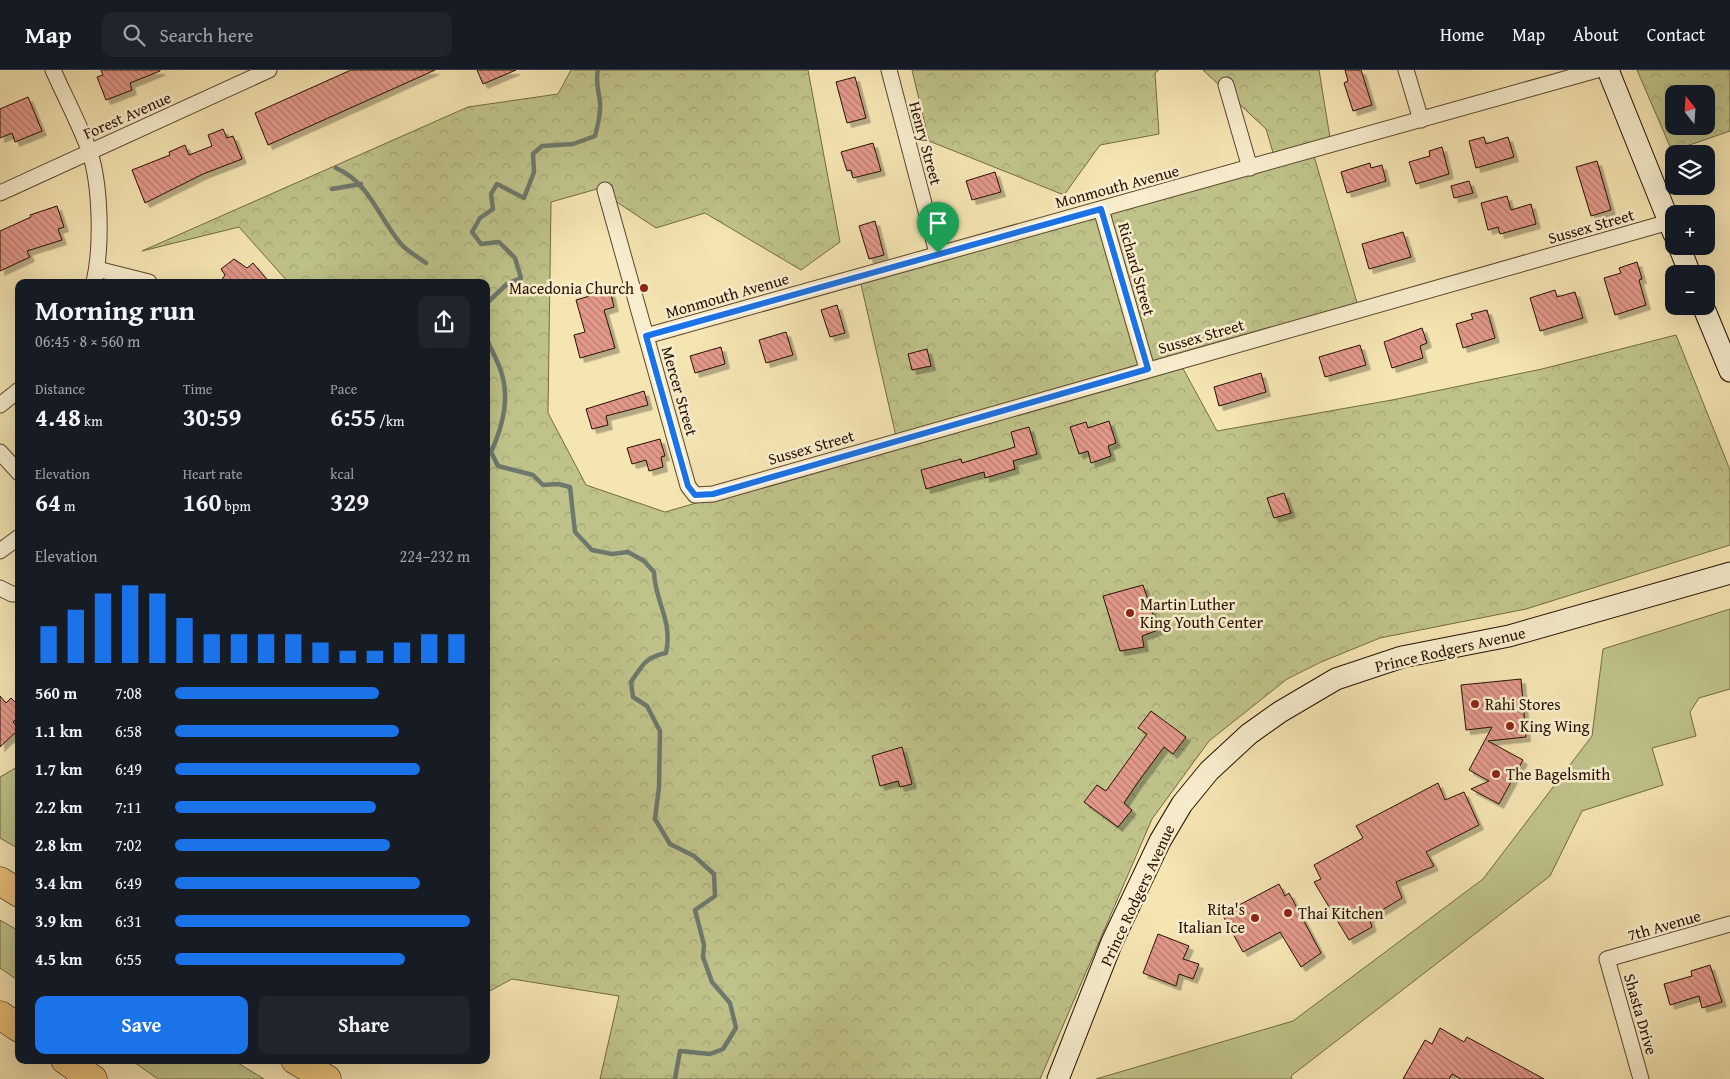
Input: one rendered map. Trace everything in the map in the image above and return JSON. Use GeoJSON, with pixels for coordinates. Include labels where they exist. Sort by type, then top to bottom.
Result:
{"type":"FeatureCollection","features":[{"type":"Feature","properties":{"kind":"highway"},"geometry":{"type":"LineString","coordinates":[[0,881],[15,890]]}},
{"type":"Feature","properties":{"kind":"highway"},"geometry":{"type":"LineString","coordinates":[[0,1014],[15,1025]]}},
{"type":"Feature","properties":{"kind":"highway"},"geometry":{"type":"LineString","coordinates":[[71,1064],[93,1079]]}},
{"type":"Feature","properties":{"kind":"highway"},"geometry":{"type":"LineString","coordinates":[[302,1064],[326,1079]]}},
{"type":"Feature","properties":{"kind":"street"},"geometry":{"type":"LineString","coordinates":[[53,70],[89,152],[97,198],[99,261],[96,276],[122,279]]}},
{"type":"Feature","properties":{"kind":"street","name":"Forest Avenue"},"geometry":{"type":"LineString","coordinates":[[0,193],[269,70]]}},
{"type":"Feature","properties":{"kind":"street","name":"Henry Street"},"geometry":{"type":"LineString","coordinates":[[889,70],[938,253]]}},
{"type":"Feature","properties":{"kind":"street"},"geometry":{"type":"LineString","coordinates":[[1406,70],[1421,120]]}},
{"type":"Feature","properties":{"kind":"street","name":"Monmouth Avenue"},"geometry":{"type":"LineString","coordinates":[[646,336],[1597,70]]}},
{"type":"Feature","properties":{"kind":"street"},"geometry":{"type":"LineString","coordinates":[[1608,70],[1665,213]]}},
{"type":"Feature","properties":{"kind":"street"},"geometry":{"type":"LineString","coordinates":[[1226,85],[1250,168]]}},
{"type":"Feature","properties":{"kind":"street","name":"Mercer Street"},"geometry":{"type":"LineString","coordinates":[[605,190],[688,486]]}},
{"type":"Feature","properties":{"kind":"street","name":"Richard Street"},"geometry":{"type":"LineString","coordinates":[[1101,209],[1148,369]]}},
{"type":"Feature","properties":{"kind":"street","name":"Sussex Street"},"geometry":{"type":"LineString","coordinates":[[688,486],[695,495],[713,494],[1148,369],[1665,230]]}},
{"type":"Feature","properties":{"kind":"street"},"geometry":{"type":"LineString","coordinates":[[1707,315],[1730,372]]}},
{"type":"Feature","properties":{"kind":"street"},"geometry":{"type":"LineString","coordinates":[[0,405],[15,393]]}},
{"type":"Feature","properties":{"kind":"street"},"geometry":{"type":"LineString","coordinates":[[0,452],[15,469]]}},
{"type":"Feature","properties":{"kind":"street"},"geometry":{"type":"LineString","coordinates":[[0,551],[15,540]]}},
{"type":"Feature","properties":{"kind":"street","name":"Prince Rodgers Avenue"},"geometry":{"type":"LineString","coordinates":[[1058,1079],[1112,942],[1160,841],[1182,804],[1209,771],[1250,734],[1312,692],[1336,679],[1402,657],[1509,636],[1730,573]]}},
{"type":"Feature","properties":{"kind":"street"},"geometry":{"type":"LineString","coordinates":[[0,588],[5,592],[15,593]]}},
{"type":"Feature","properties":{"kind":"street","name":"7th Avenue"},"geometry":{"type":"LineString","coordinates":[[1607,959],[1730,924]]}},
{"type":"Feature","properties":{"kind":"street","name":"Shasta Drive"},"geometry":{"type":"LineString","coordinates":[[1607,959],[1641,1079]]}},
{"type":"Feature","properties":{"kind":"green space"},"geometry":{"type":"Polygon","coordinates":[[[571,70],[808,70],[840,242],[801,270],[705,213],[656,228],[597,189],[551,202],[548,413],[586,485],[665,512],[898,445],[860,280],[1277,166],[1266,129],[1203,70],[1319,70],[1332,150],[1314,156],[1360,313],[1180,363],[1217,431],[1392,400],[1542,369],[1676,335],[1730,470],[1730,545],[1526,609],[1380,638],[1321,662],[1287,679],[1209,741],[1152,819],[1040,1079],[600,1079],[619,996],[512,979],[490,991],[490,279],[285,279],[239,227],[142,251],[468,107],[558,94],[571,70]]]}},
{"type":"Feature","properties":{"kind":"green space"},"geometry":{"type":"Polygon","coordinates":[[[912,70],[1159,70],[1155,73],[1159,134],[1100,145],[1064,195],[929,141],[912,70]]]}},
{"type":"Feature","properties":{"kind":"green space"},"geometry":{"type":"Polygon","coordinates":[[[1637,70],[1730,70],[1730,131],[1689,145],[1669,145],[1665,135],[1715,135],[1715,85],[1665,85],[1665,135],[1637,70]]]}},
{"type":"Feature","properties":{"kind":"green space"},"geometry":{"type":"Polygon","coordinates":[[[1730,609],[1730,689],[1699,698],[1690,712],[1696,736],[1652,748],[1663,785],[1582,811],[1550,876],[1291,1076],[1292,1079],[1096,1079],[1293,1021],[1483,879],[1592,736],[1603,649],[1730,609]]]}},
{"type":"Feature","properties":{"kind":"green space"},"geometry":{"type":"Polygon","coordinates":[[[15,768],[15,847],[0,838],[0,777],[15,768]]]}},
{"type":"Feature","properties":{"kind":"green space"},"geometry":{"type":"Polygon","coordinates":[[[0,920],[15,929],[15,978],[0,968],[0,920]]]}},
{"type":"Feature","properties":{"kind":"green space"},"geometry":{"type":"Polygon","coordinates":[[[137,1064],[240,1064],[264,1079],[158,1079],[137,1064]]]}},
{"type":"Feature","properties":{"kind":"building"},"geometry":{"type":"Polygon","coordinates":[[[101,70],[160,71],[130,83],[132,90],[106,100],[97,77],[103,75],[101,70]]]}},
{"type":"Feature","properties":{"kind":"building"},"geometry":{"type":"Polygon","coordinates":[[[351,70],[435,70],[268,145],[255,113],[351,70]]]}},
{"type":"Feature","properties":{"kind":"building"},"geometry":{"type":"Polygon","coordinates":[[[477,70],[516,70],[483,84],[477,70]]]}},
{"type":"Feature","properties":{"kind":"building"},"geometry":{"type":"Polygon","coordinates":[[[1345,70],[1361,70],[1372,105],[1353,111],[1344,83],[1348,81],[1345,70]]]}},
{"type":"Feature","properties":{"kind":"building"},"geometry":{"type":"Polygon","coordinates":[[[855,77],[866,118],[847,123],[836,82],[855,77]]]}},
{"type":"Feature","properties":{"kind":"building"},"geometry":{"type":"Polygon","coordinates":[[[28,97],[42,131],[15,142],[12,133],[0,138],[0,109],[28,97]]]}},
{"type":"Feature","properties":{"kind":"building"},"geometry":{"type":"Polygon","coordinates":[[[223,129],[227,138],[233,136],[242,159],[203,174],[145,203],[132,170],[170,155],[169,152],[185,145],[189,155],[212,146],[208,135],[223,129]]]}},
{"type":"Feature","properties":{"kind":"building"},"geometry":{"type":"Polygon","coordinates":[[[1484,137],[1486,144],[1508,137],[1514,157],[1476,168],[1469,141],[1484,137]]]}},
{"type":"Feature","properties":{"kind":"building"},"geometry":{"type":"Polygon","coordinates":[[[873,143],[881,171],[853,178],[851,170],[847,171],[841,152],[873,143]]]}},
{"type":"Feature","properties":{"kind":"building"},"geometry":{"type":"Polygon","coordinates":[[[1442,147],[1449,174],[1416,184],[1409,162],[1430,156],[1429,151],[1442,147]]]}},
{"type":"Feature","properties":{"kind":"building"},"geometry":{"type":"Polygon","coordinates":[[[1597,161],[1611,210],[1591,216],[1576,167],[1597,161]]]}},
{"type":"Feature","properties":{"kind":"building"},"geometry":{"type":"Polygon","coordinates":[[[1370,163],[1371,168],[1382,165],[1386,181],[1347,193],[1341,172],[1370,163]]]}},
{"type":"Feature","properties":{"kind":"building"},"geometry":{"type":"Polygon","coordinates":[[[995,172],[1001,192],[972,200],[966,181],[995,172]]]}},
{"type":"Feature","properties":{"kind":"building"},"geometry":{"type":"Polygon","coordinates":[[[1469,181],[1473,193],[1454,198],[1451,186],[1469,181]]]}},
{"type":"Feature","properties":{"kind":"building"},"geometry":{"type":"Polygon","coordinates":[[[1507,196],[1511,210],[1531,204],[1536,224],[1500,234],[1498,227],[1488,230],[1481,203],[1507,196]]]}},
{"type":"Feature","properties":{"kind":"building"},"geometry":{"type":"Polygon","coordinates":[[[57,206],[64,227],[58,229],[62,240],[27,251],[30,257],[0,271],[0,231],[31,217],[30,215],[57,206]]]}},
{"type":"Feature","properties":{"kind":"building"},"geometry":{"type":"Polygon","coordinates":[[[875,221],[884,255],[869,259],[859,226],[875,221]]]}},
{"type":"Feature","properties":{"kind":"building"},"geometry":{"type":"Polygon","coordinates":[[[1403,232],[1411,257],[1369,269],[1362,244],[1403,232]]]}},
{"type":"Feature","properties":{"kind":"building"},"geometry":{"type":"Polygon","coordinates":[[[234,259],[247,268],[253,263],[266,279],[222,279],[225,275],[221,269],[234,259]]]}},
{"type":"Feature","properties":{"kind":"building"},"geometry":{"type":"Polygon","coordinates":[[[1637,262],[1642,279],[1639,280],[1646,305],[1615,315],[1604,278],[1621,273],[1619,268],[1637,262]]]}},
{"type":"Feature","properties":{"kind":"building"},"geometry":{"type":"Polygon","coordinates":[[[610,290],[614,307],[604,310],[615,348],[580,358],[574,335],[585,332],[576,300],[610,290]]]}},
{"type":"Feature","properties":{"kind":"building"},"geometry":{"type":"Polygon","coordinates":[[[1555,290],[1557,297],[1575,292],[1583,318],[1540,331],[1530,298],[1555,290]]]}},
{"type":"Feature","properties":{"kind":"building"},"geometry":{"type":"Polygon","coordinates":[[[837,305],[845,333],[830,337],[821,310],[837,305]]]}},
{"type":"Feature","properties":{"kind":"building"},"geometry":{"type":"Polygon","coordinates":[[[1487,310],[1495,338],[1463,348],[1456,324],[1473,319],[1471,314],[1487,310]]]}},
{"type":"Feature","properties":{"kind":"building"},"geometry":{"type":"Polygon","coordinates":[[[1422,328],[1427,343],[1420,346],[1423,358],[1392,368],[1384,342],[1422,328]]]}},
{"type":"Feature","properties":{"kind":"building"},"geometry":{"type":"Polygon","coordinates":[[[786,332],[793,355],[766,363],[759,340],[786,332]]]}},
{"type":"Feature","properties":{"kind":"building"},"geometry":{"type":"Polygon","coordinates":[[[1360,345],[1366,365],[1325,377],[1319,357],[1360,345]]]}},
{"type":"Feature","properties":{"kind":"building"},"geometry":{"type":"Polygon","coordinates":[[[721,347],[725,364],[695,373],[690,356],[721,347]]]}},
{"type":"Feature","properties":{"kind":"building"},"geometry":{"type":"Polygon","coordinates":[[[927,349],[931,366],[912,370],[908,354],[927,349]]]}},
{"type":"Feature","properties":{"kind":"building"},"geometry":{"type":"Polygon","coordinates":[[[1261,373],[1266,392],[1219,406],[1214,387],[1261,373]]]}},
{"type":"Feature","properties":{"kind":"building"},"geometry":{"type":"Polygon","coordinates":[[[644,391],[648,405],[606,416],[608,425],[592,429],[586,409],[644,391]]]}},
{"type":"Feature","properties":{"kind":"building"},"geometry":{"type":"Polygon","coordinates":[[[1109,421],[1116,443],[1108,446],[1111,456],[1091,463],[1088,451],[1079,454],[1070,427],[1086,422],[1088,428],[1109,421]]]}},
{"type":"Feature","properties":{"kind":"building"},"geometry":{"type":"Polygon","coordinates":[[[1029,427],[1037,454],[1013,461],[1015,469],[985,478],[984,472],[926,489],[921,470],[961,459],[962,463],[1015,447],[1011,432],[1029,427]]]}},
{"type":"Feature","properties":{"kind":"building"},"geometry":{"type":"Polygon","coordinates":[[[660,439],[665,456],[661,457],[663,467],[649,471],[646,460],[632,464],[627,448],[660,439]]]}},
{"type":"Feature","properties":{"kind":"building"},"geometry":{"type":"Polygon","coordinates":[[[1284,493],[1291,513],[1274,518],[1267,498],[1284,493]]]}},
{"type":"Feature","properties":{"kind":"building","name":"Martin Luther King Youth Center"},"geometry":{"type":"Polygon","coordinates":[[[1143,585],[1158,630],[1142,636],[1144,647],[1120,651],[1103,596],[1143,585]]]}},
{"type":"Feature","properties":{"kind":"building"},"geometry":{"type":"Polygon","coordinates":[[[1521,679],[1526,737],[1488,741],[1523,760],[1499,804],[1471,789],[1489,781],[1469,770],[1492,727],[1466,730],[1461,685],[1521,679]]]}},
{"type":"Feature","properties":{"kind":"building"},"geometry":{"type":"Polygon","coordinates":[[[0,696],[6,703],[11,698],[15,702],[15,720],[13,722],[15,724],[15,733],[0,747],[0,696]]]}},
{"type":"Feature","properties":{"kind":"building"},"geometry":{"type":"Polygon","coordinates":[[[1151,711],[1186,737],[1173,754],[1164,747],[1124,803],[1132,810],[1118,827],[1084,802],[1097,785],[1106,791],[1147,734],[1138,728],[1151,711]]]}},
{"type":"Feature","properties":{"kind":"building"},"geometry":{"type":"Polygon","coordinates":[[[902,747],[912,784],[900,787],[898,781],[880,786],[872,756],[902,747]]]}},
{"type":"Feature","properties":{"kind":"building"},"geometry":{"type":"Polygon","coordinates":[[[1438,783],[1445,800],[1464,792],[1479,825],[1426,852],[1434,866],[1396,882],[1402,898],[1369,918],[1372,927],[1349,940],[1314,882],[1321,879],[1314,865],[1363,838],[1356,826],[1438,783]]]}},
{"type":"Feature","properties":{"kind":"building"},"geometry":{"type":"Polygon","coordinates":[[[1279,884],[1285,896],[1289,893],[1321,953],[1301,967],[1280,932],[1243,952],[1222,914],[1279,884]]]}},
{"type":"Feature","properties":{"kind":"building"},"geometry":{"type":"Polygon","coordinates":[[[1158,934],[1189,946],[1183,959],[1199,964],[1193,979],[1179,974],[1176,986],[1143,973],[1158,934]]]}},
{"type":"Feature","properties":{"kind":"building"},"geometry":{"type":"Polygon","coordinates":[[[1710,965],[1722,1002],[1702,1008],[1699,996],[1670,1005],[1664,984],[1692,976],[1691,971],[1710,965]]]}},
{"type":"Feature","properties":{"kind":"building"},"geometry":{"type":"Polygon","coordinates":[[[1440,1028],[1464,1042],[1467,1037],[1544,1079],[1461,1079],[1452,1074],[1449,1079],[1403,1079],[1425,1040],[1432,1044],[1440,1028]]]}},
{"type":"Feature","properties":{"kind":"waterway"},"geometry":{"type":"LineString","coordinates":[[490,300],[507,284],[521,278],[515,258],[499,242],[481,244],[472,232],[480,218],[493,209],[491,194],[497,184],[524,198],[534,172],[533,154],[542,146],[573,144],[595,136],[600,111],[597,83],[598,70]]}},
{"type":"Feature","properties":{"kind":"waterway"},"geometry":{"type":"LineString","coordinates":[[336,168],[348,174],[357,182],[401,244],[409,252],[426,263]]}},
{"type":"Feature","properties":{"kind":"waterway"},"geometry":{"type":"LineString","coordinates":[[332,189],[361,184]]}},
{"type":"Feature","properties":{"kind":"waterway"},"geometry":{"type":"LineString","coordinates":[[490,346],[503,377],[505,399],[502,421],[491,452],[498,466],[533,475],[543,485],[558,484],[570,487],[575,532],[592,550],[612,554],[628,552],[644,561],[654,572],[657,593],[666,621],[668,641],[666,653],[653,657],[641,667],[631,682],[633,697],[647,706],[660,731],[659,787],[655,819],[670,844],[694,856],[714,874],[715,896],[695,910],[704,945],[703,957],[712,982],[730,1003],[736,1028],[723,1049],[710,1054],[680,1051],[675,1079]]}},
{"type":"Feature","properties":{"kind":"place","name":"Macedonia Church"},"geometry":{"type":"Point","coordinates":[644,288]}},
{"type":"Feature","properties":{"kind":"place","name":"Martin Luther King Youth Center"},"geometry":{"type":"Point","coordinates":[1130,613]}},
{"type":"Feature","properties":{"kind":"place","name":"Rahi Stores"},"geometry":{"type":"Point","coordinates":[1475,704]}},
{"type":"Feature","properties":{"kind":"place","name":"King Wing"},"geometry":{"type":"Point","coordinates":[1510,726]}},
{"type":"Feature","properties":{"kind":"place","name":"The Bagelsmith"},"geometry":{"type":"Point","coordinates":[1496,774]}},
{"type":"Feature","properties":{"kind":"place","name":"Thai Kitchen"},"geometry":{"type":"Point","coordinates":[1288,913]}},
{"type":"Feature","properties":{"kind":"place","name":"Rita's Italian Ice"},"geometry":{"type":"Point","coordinates":[1255,918]}},
{"type":"Feature","properties":{"kind":"route"},"geometry":{"type":"LineString","coordinates":[[1101,209],[1148,369],[713,494],[695,495],[688,486],[646,336],[938,253],[1101,209]]}}]}
